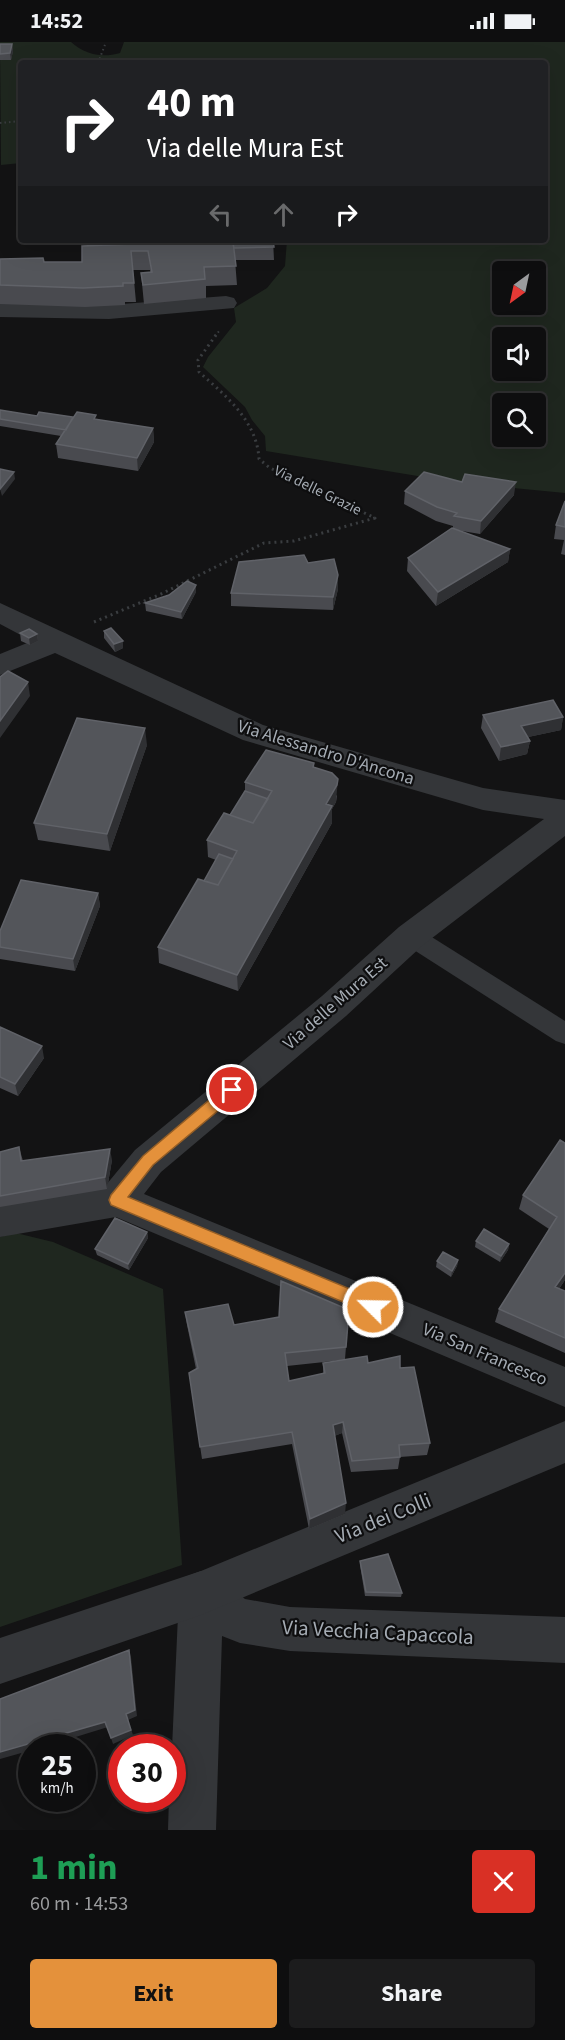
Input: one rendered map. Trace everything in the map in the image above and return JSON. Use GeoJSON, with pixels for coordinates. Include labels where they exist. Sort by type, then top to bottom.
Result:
{"type":"FeatureCollection","features":[{"type":"Feature","properties":{"kind":"street"},"geometry":{"type":"LineString","coordinates":[[0,310],[109,312],[226,303]]}},
{"type":"Feature","properties":{"kind":"street","name":"Via Alessandro D'Ancona"},"geometry":{"type":"LineString","coordinates":[[0,612],[56,642],[253,733],[483,799],[565,811]]}},
{"type":"Feature","properties":{"kind":"street"},"geometry":{"type":"LineString","coordinates":[[0,665],[56,642]]}},
{"type":"Feature","properties":{"kind":"street","name":"Via delle Mura Est"},"geometry":{"type":"LineString","coordinates":[[117,1200],[148,1161],[334,1006],[411,936],[565,820]]}},
{"type":"Feature","properties":{"kind":"street"},"geometry":{"type":"LineString","coordinates":[[0,1221],[117,1200]]}},
{"type":"Feature","properties":{"kind":"street","name":"Via San Francesco"},"geometry":{"type":"LineString","coordinates":[[117,1200],[565,1387]]}},
{"type":"Feature","properties":{"kind":"street","name":"Via dei Colli"},"geometry":{"type":"LineString","coordinates":[[0,1660],[201,1593],[565,1442]]}},
{"type":"Feature","properties":{"kind":"street"},"geometry":{"type":"LineString","coordinates":[[192,1830],[201,1593]]}},
{"type":"Feature","properties":{"kind":"street","name":"Via Vecchia Capaccola"},"geometry":{"type":"LineString","coordinates":[[201,1593],[225,1613],[240,1621],[290,1629],[565,1640]]}},
{"type":"Feature","properties":{"kind":"lane"},"geometry":{"type":"LineString","coordinates":[[411,936],[565,1034]]}},
{"type":"Feature","properties":{"kind":"path"},"geometry":{"type":"LineString","coordinates":[[99,60],[106,42]]}},
{"type":"Feature","properties":{"kind":"path"},"geometry":{"type":"LineString","coordinates":[[0,123],[18,121]]}},
{"type":"Feature","properties":{"kind":"path","name":"Via delle Grazie"},"geometry":{"type":"LineString","coordinates":[[56,642],[91,624],[161,594],[248,549],[264,543],[294,541],[375,518],[270,468],[259,459],[255,434],[227,398],[199,372],[197,367],[198,360],[225,324],[226,303]]}},
{"type":"Feature","properties":{"kind":"shaded area"},"geometry":{"type":"Polygon","coordinates":[[[0,42],[71,42],[88,53],[107,55],[120,53],[124,42],[565,42],[565,493],[460,483],[266,451],[265,436],[245,407],[203,367],[208,357],[236,322],[234,308],[267,288],[285,266],[287,243],[548,243],[548,60],[18,60],[18,163],[1,165],[0,42]]]}},
{"type":"Feature","properties":{"kind":"shaded area"},"geometry":{"type":"Polygon","coordinates":[[[16,1233],[53,1242],[163,1289],[182,1565],[0,1627],[0,1237],[16,1233]]]}},
{"type":"Feature","properties":{"kind":"building"},"geometry":{"type":"Polygon","coordinates":[[[0,44],[12,44],[10,53],[0,54],[0,44]]]}},
{"type":"Feature","properties":{"kind":"building"},"geometry":{"type":"Polygon","coordinates":[[[233,243],[236,266],[204,267],[205,279],[143,285],[141,273],[152,272],[148,251],[131,251],[134,283],[123,283],[123,286],[83,288],[0,285],[0,259],[43,258],[44,262],[82,262],[82,246],[233,243]]]}},
{"type":"Feature","properties":{"kind":"building"},"geometry":{"type":"Polygon","coordinates":[[[233,243],[273,243],[274,247],[234,248],[233,243]]]}},
{"type":"Feature","properties":{"kind":"building"},"geometry":{"type":"Polygon","coordinates":[[[0,410],[37,416],[39,412],[73,417],[66,430],[0,419],[0,410]]]}},
{"type":"Feature","properties":{"kind":"building"},"geometry":{"type":"Polygon","coordinates":[[[77,412],[96,415],[94,419],[153,428],[137,458],[56,444],[77,412]]]}},
{"type":"Feature","properties":{"kind":"building"},"geometry":{"type":"Polygon","coordinates":[[[0,469],[14,472],[0,489],[0,469]]]}},
{"type":"Feature","properties":{"kind":"building"},"geometry":{"type":"Polygon","coordinates":[[[424,472],[462,482],[465,474],[516,482],[481,521],[454,516],[457,513],[437,507],[405,491],[424,472]]]}},
{"type":"Feature","properties":{"kind":"building"},"geometry":{"type":"Polygon","coordinates":[[[565,501],[565,527],[556,525],[565,501]]]}},
{"type":"Feature","properties":{"kind":"building"},"geometry":{"type":"Polygon","coordinates":[[[452,528],[510,549],[438,592],[408,558],[452,528]]]}},
{"type":"Feature","properties":{"kind":"building"},"geometry":{"type":"Polygon","coordinates":[[[304,555],[308,563],[334,559],[338,575],[333,597],[231,593],[239,562],[304,555]]]}},
{"type":"Feature","properties":{"kind":"building"},"geometry":{"type":"Polygon","coordinates":[[[187,581],[196,585],[181,612],[145,603],[169,595],[187,581]]]}},
{"type":"Feature","properties":{"kind":"building"},"geometry":{"type":"Polygon","coordinates":[[[111,628],[123,641],[114,644],[104,631],[111,628]]]}},
{"type":"Feature","properties":{"kind":"building"},"geometry":{"type":"Polygon","coordinates":[[[29,629],[37,634],[29,638],[20,633],[29,629]]]}},
{"type":"Feature","properties":{"kind":"building"},"geometry":{"type":"Polygon","coordinates":[[[8,671],[28,682],[0,721],[0,677],[8,671]]]}},
{"type":"Feature","properties":{"kind":"building"},"geometry":{"type":"Polygon","coordinates":[[[553,700],[563,717],[521,726],[530,741],[501,747],[483,715],[553,700]]]}},
{"type":"Feature","properties":{"kind":"building"},"geometry":{"type":"Polygon","coordinates":[[[77,718],[145,728],[107,834],[34,823],[77,718]]]}},
{"type":"Feature","properties":{"kind":"building"},"geometry":{"type":"Polygon","coordinates":[[[266,750],[314,763],[313,767],[332,773],[338,779],[326,804],[332,806],[237,975],[158,947],[198,879],[218,885],[237,851],[207,840],[224,813],[253,823],[272,791],[245,782],[266,750]]]}},
{"type":"Feature","properties":{"kind":"building"},"geometry":{"type":"Polygon","coordinates":[[[245,791],[268,799],[253,823],[230,815],[245,791]]]}},
{"type":"Feature","properties":{"kind":"building"},"geometry":{"type":"Polygon","coordinates":[[[219,854],[233,859],[218,885],[204,881],[219,854]]]}},
{"type":"Feature","properties":{"kind":"building"},"geometry":{"type":"Polygon","coordinates":[[[21,880],[98,893],[73,959],[0,947],[0,931],[21,880]]]}},
{"type":"Feature","properties":{"kind":"building"},"geometry":{"type":"Polygon","coordinates":[[[0,1027],[42,1046],[15,1084],[0,1077],[0,1027]]]}},
{"type":"Feature","properties":{"kind":"building"},"geometry":{"type":"Polygon","coordinates":[[[560,1140],[565,1143],[565,1273],[555,1287],[565,1291],[565,1338],[499,1309],[557,1217],[523,1195],[560,1140]]]}},
{"type":"Feature","properties":{"kind":"building"},"geometry":{"type":"Polygon","coordinates":[[[19,1147],[21,1161],[110,1149],[105,1177],[0,1196],[0,1152],[19,1147]]]}},
{"type":"Feature","properties":{"kind":"building"},"geometry":{"type":"Polygon","coordinates":[[[115,1218],[147,1232],[128,1264],[95,1249],[115,1218]]]}},
{"type":"Feature","properties":{"kind":"building"},"geometry":{"type":"Polygon","coordinates":[[[484,1229],[509,1244],[501,1256],[476,1241],[484,1229]]]}},
{"type":"Feature","properties":{"kind":"building"},"geometry":{"type":"Polygon","coordinates":[[[443,1252],[458,1260],[452,1271],[437,1261],[443,1252]]]}},
{"type":"Feature","properties":{"kind":"building"},"geometry":{"type":"Polygon","coordinates":[[[281,1281],[349,1310],[346,1347],[285,1353],[289,1381],[325,1373],[323,1363],[367,1356],[368,1363],[400,1356],[400,1368],[414,1367],[430,1443],[399,1445],[400,1457],[352,1461],[343,1422],[333,1425],[346,1503],[310,1519],[292,1432],[200,1447],[189,1373],[198,1368],[185,1312],[228,1304],[234,1325],[279,1317],[281,1281]]]}},
{"type":"Feature","properties":{"kind":"building"},"geometry":{"type":"Polygon","coordinates":[[[388,1554],[402,1593],[366,1592],[360,1561],[388,1554]]]}},
{"type":"Feature","properties":{"kind":"building"},"geometry":{"type":"Polygon","coordinates":[[[129,1650],[135,1710],[126,1714],[131,1730],[121,1734],[110,1734],[105,1722],[63,1734],[18,1734],[18,1747],[0,1752],[0,1699],[129,1650]]]}},
{"type":"Feature","properties":{"kind":"route"},"geometry":{"type":"LineString","coordinates":[[232,1090],[148,1161],[117,1200],[373,1307]]}}]}
